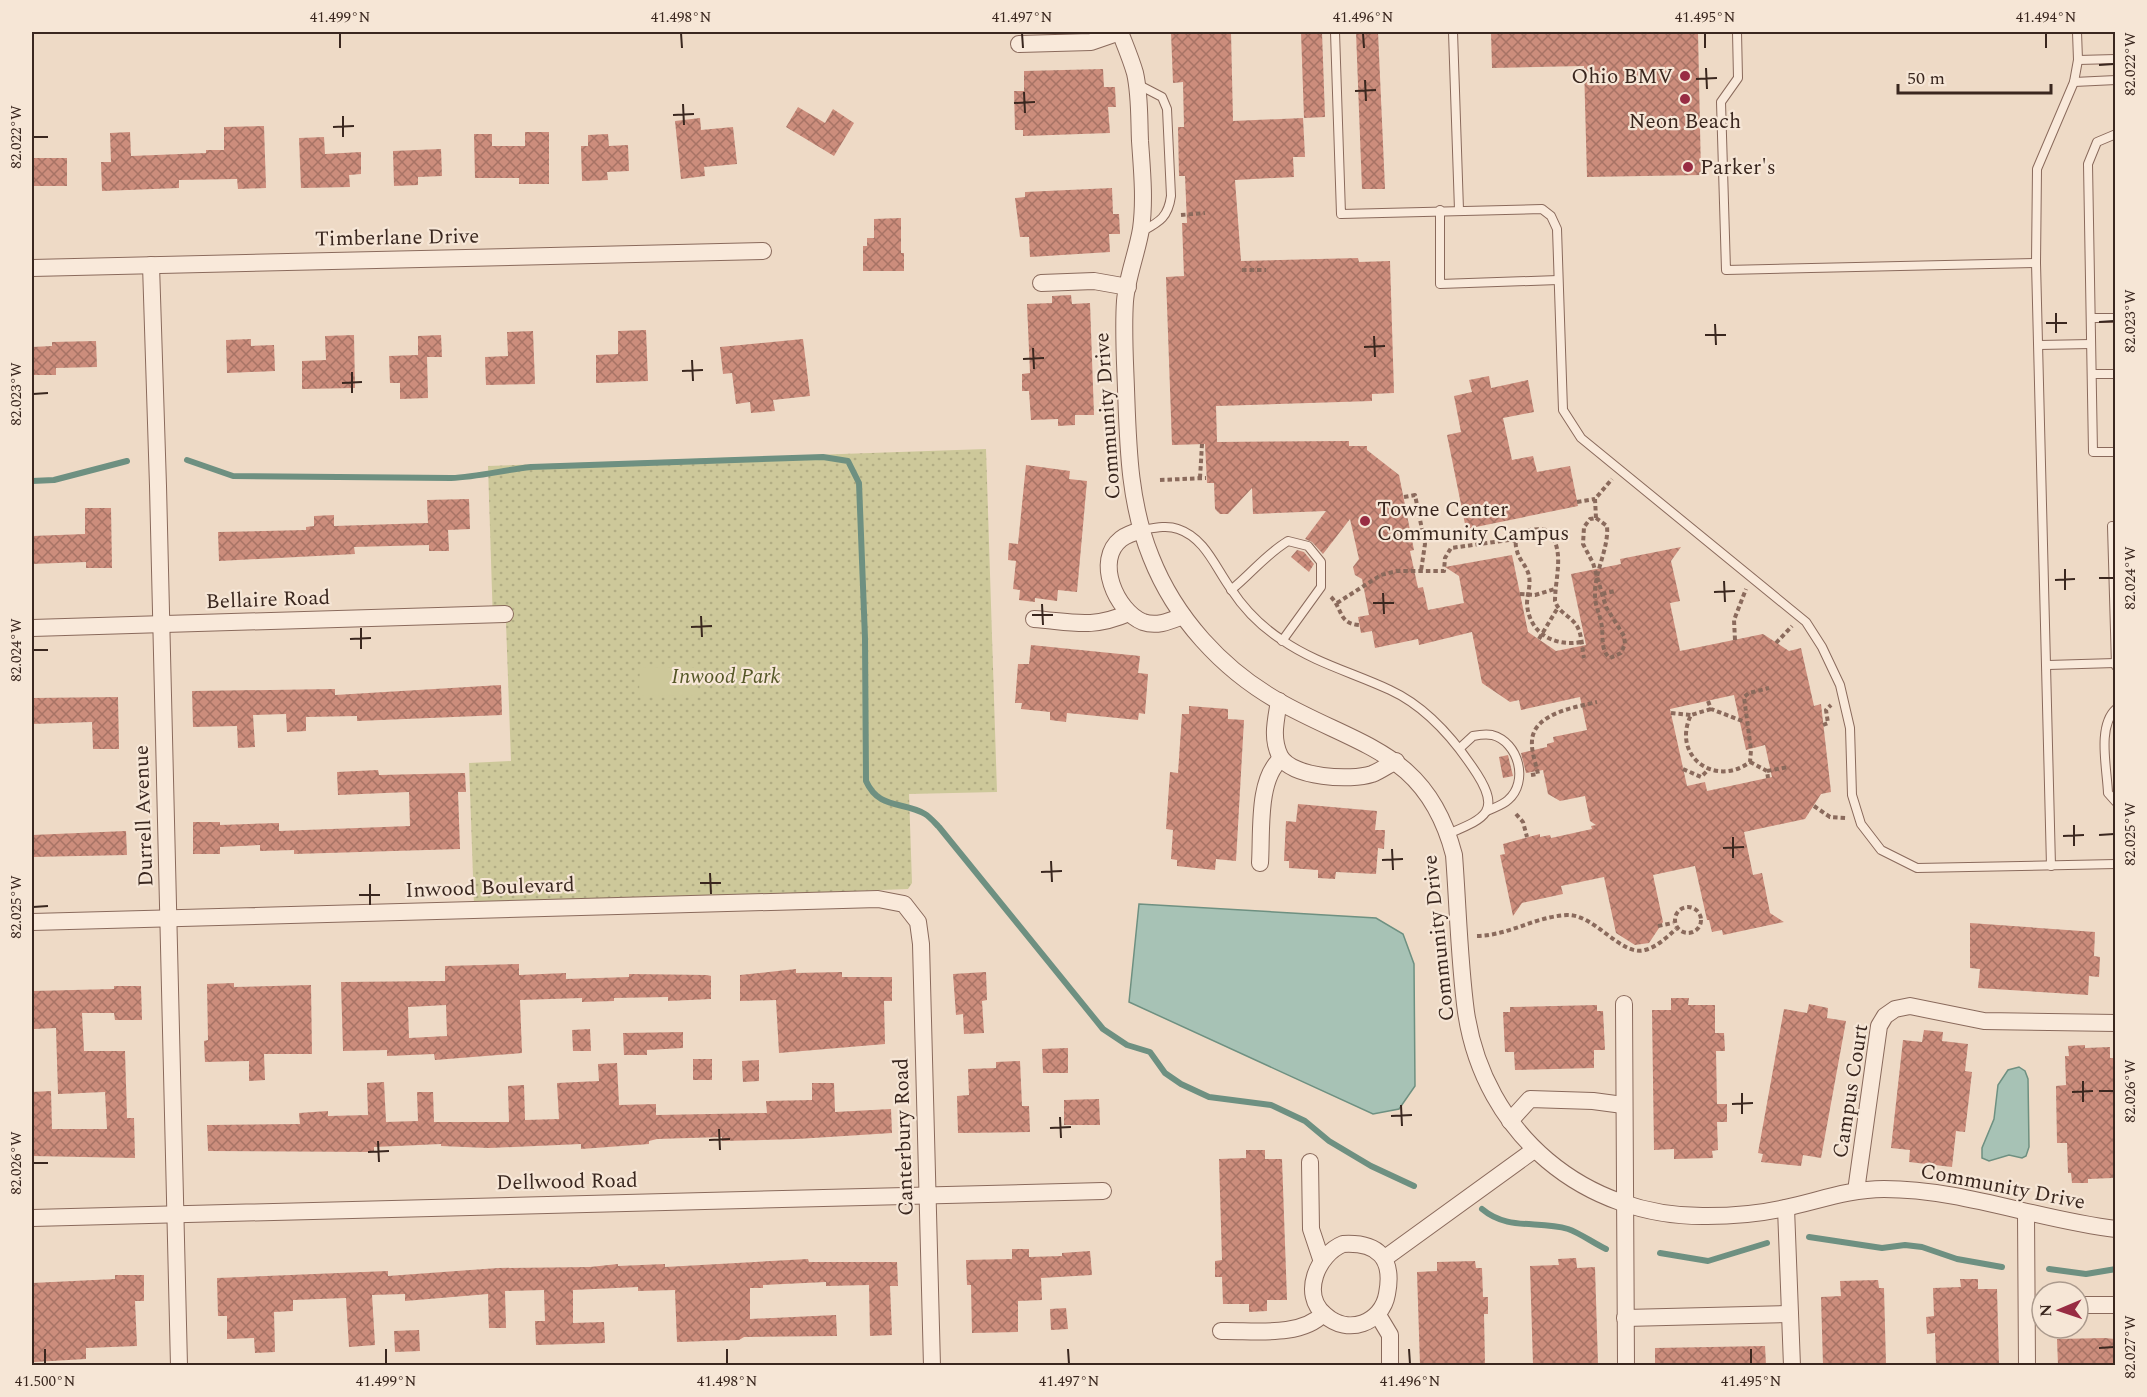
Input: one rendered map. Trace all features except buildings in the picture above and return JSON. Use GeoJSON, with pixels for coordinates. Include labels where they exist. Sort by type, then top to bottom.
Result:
{"type":"FeatureCollection","features":[{"type":"Feature","properties":{"kind":"street"},"geometry":{"type":"LineString","coordinates":[[1018,44],[1091,42],[1120,32]]}},
{"type":"Feature","properties":{"kind":"street","name":"Community Drive"},"geometry":{"type":"LineString","coordinates":[[1120,32],[1136,83],[1143,210],[1124,321],[1129,462],[1136,511],[1151,558],[1183,616],[1202,640],[1238,674],[1279,701],[1364,741],[1396,761],[1423,788],[1448,834],[1454,855],[1466,1013],[1477,1053],[1510,1121],[1534,1150],[1561,1173],[1591,1191],[1623,1205],[1665,1214],[1705,1216],[1760,1213],[1856,1191],[1926,1191],[2026,1214],[2115,1229]]}},
{"type":"Feature","properties":{"kind":"street","name":"Timberlane Drive"},"geometry":{"type":"LineString","coordinates":[[32,268],[763,251]]}},
{"type":"Feature","properties":{"kind":"street","name":"Durrell Avenue"},"geometry":{"type":"LineString","coordinates":[[151,265],[178,1365]]}},
{"type":"Feature","properties":{"kind":"street"},"geometry":{"type":"LineString","coordinates":[[1041,283],[1094,281],[1128,287]]}},
{"type":"Feature","properties":{"kind":"street"},"geometry":{"type":"LineString","coordinates":[[1142,530],[1120,539],[1112,552],[1109,566],[1114,593],[1129,613],[1142,621],[1154,624],[1167,623],[1183,616]]}},
{"type":"Feature","properties":{"kind":"street"},"geometry":{"type":"LineString","coordinates":[[1034,619],[1095,624],[1106,623],[1129,613]]}},
{"type":"Feature","properties":{"kind":"street","name":"Bellaire Road"},"geometry":{"type":"LineString","coordinates":[[32,628],[506,614]]}},
{"type":"Feature","properties":{"kind":"street"},"geometry":{"type":"LineString","coordinates":[[1279,701],[1274,734],[1281,759],[1309,774],[1358,777],[1372,774],[1396,761]]}},
{"type":"Feature","properties":{"kind":"street"},"geometry":{"type":"LineString","coordinates":[[1260,863],[1266,780],[1272,767],[1281,759]]}},
{"type":"Feature","properties":{"kind":"street","name":"Inwood Boulevard"},"geometry":{"type":"LineString","coordinates":[[32,922],[878,899],[897,901],[911,910]]}},
{"type":"Feature","properties":{"kind":"street","name":"Canterbury Road"},"geometry":{"type":"LineString","coordinates":[[911,910],[918,922],[921,944],[932,1365]]}},
{"type":"Feature","properties":{"kind":"street"},"geometry":{"type":"LineString","coordinates":[[1624,1004],[1623,1205],[1626,1365]]}},
{"type":"Feature","properties":{"kind":"street","name":"Campus Court"},"geometry":{"type":"LineString","coordinates":[[1856,1191],[1879,1026],[1885,1016],[1895,1009],[1910,1006],[1984,1020],[2115,1023]]}},
{"type":"Feature","properties":{"kind":"street"},"geometry":{"type":"LineString","coordinates":[[1510,1121],[1530,1100],[1593,1101],[1623,1105]]}},
{"type":"Feature","properties":{"kind":"street"},"geometry":{"type":"LineString","coordinates":[[1385,1258],[1534,1150]]}},
{"type":"Feature","properties":{"kind":"street"},"geometry":{"type":"LineString","coordinates":[[1310,1162],[1311,1230],[1321,1259]]}},
{"type":"Feature","properties":{"kind":"street","name":"Dellwood Road"},"geometry":{"type":"LineString","coordinates":[[32,1218],[1103,1191]]}},
{"type":"Feature","properties":{"kind":"street"},"geometry":{"type":"LineString","coordinates":[[1786,1208],[1792,1365]]}},
{"type":"Feature","properties":{"kind":"street"},"geometry":{"type":"LineString","coordinates":[[2026,1214],[2032,1280]]}},
{"type":"Feature","properties":{"kind":"street"},"geometry":{"type":"LineString","coordinates":[[1354,1244],[1367,1246],[1385,1258],[1388,1289],[1386,1303],[1378,1315],[1362,1324],[1349,1325],[1334,1323],[1323,1314],[1313,1289],[1321,1259],[1332,1249],[1354,1244]]}},
{"type":"Feature","properties":{"kind":"street"},"geometry":{"type":"LineString","coordinates":[[2090,1305],[2115,1305]]}},
{"type":"Feature","properties":{"kind":"street"},"geometry":{"type":"LineString","coordinates":[[1221,1331],[1296,1329],[1315,1322],[1323,1314]]}},
{"type":"Feature","properties":{"kind":"street"},"geometry":{"type":"LineString","coordinates":[[1625,1318],[1790,1314]]}},
{"type":"Feature","properties":{"kind":"street"},"geometry":{"type":"LineString","coordinates":[[1378,1315],[1390,1335],[1390,1365]]}},
{"type":"Feature","properties":{"kind":"street"},"geometry":{"type":"LineString","coordinates":[[2027,1365],[2030,1339]]}},
{"type":"Feature","properties":{"kind":"lane"},"geometry":{"type":"LineString","coordinates":[[1335,32],[1341,214],[1542,209],[1551,216],[1557,229],[1563,410],[1581,438],[1806,622],[1822,647],[1840,685],[1850,728],[1852,795],[1861,824],[1881,850],[1917,868],[2115,864]]}},
{"type":"Feature","properties":{"kind":"lane"},"geometry":{"type":"LineString","coordinates":[[1453,32],[1459,210]]}},
{"type":"Feature","properties":{"kind":"lane"},"geometry":{"type":"LineString","coordinates":[[1737,32],[1738,78],[1721,102],[1726,270],[2036,263]]}},
{"type":"Feature","properties":{"kind":"lane"},"geometry":{"type":"LineString","coordinates":[[2051,866],[2048,665],[2036,263],[2037,169],[2074,82],[2078,60],[2078,32]]}},
{"type":"Feature","properties":{"kind":"lane"},"geometry":{"type":"LineString","coordinates":[[2078,60],[2115,59]]}},
{"type":"Feature","properties":{"kind":"lane"},"geometry":{"type":"LineString","coordinates":[[2074,82],[2115,80]]}},
{"type":"Feature","properties":{"kind":"lane"},"geometry":{"type":"LineString","coordinates":[[1136,83],[1162,98],[1167,109],[1171,196],[1169,210],[1163,220],[1140,233]]}},
{"type":"Feature","properties":{"kind":"lane"},"geometry":{"type":"LineString","coordinates":[[2115,134],[2097,142],[2088,164],[2093,452],[2115,452]]}},
{"type":"Feature","properties":{"kind":"lane"},"geometry":{"type":"LineString","coordinates":[[1440,210],[1440,284],[1558,280]]}},
{"type":"Feature","properties":{"kind":"lane"},"geometry":{"type":"LineString","coordinates":[[2091,318],[2115,318]]}},
{"type":"Feature","properties":{"kind":"lane"},"geometry":{"type":"LineString","coordinates":[[2039,345],[2091,344]]}},
{"type":"Feature","properties":{"kind":"lane"},"geometry":{"type":"LineString","coordinates":[[2092,374],[2115,374]]}},
{"type":"Feature","properties":{"kind":"lane"},"geometry":{"type":"LineString","coordinates":[[2048,665],[2115,664],[2112,526]]}},
{"type":"Feature","properties":{"kind":"lane"},"geometry":{"type":"LineString","coordinates":[[1142,530],[1167,527],[1193,536],[1212,558],[1231,590],[1255,619],[1282,641],[1314,658],[1392,690],[1421,710],[1460,748],[1489,794],[1487,811]]}},
{"type":"Feature","properties":{"kind":"lane"},"geometry":{"type":"LineString","coordinates":[[1231,590],[1248,577],[1268,553],[1288,541],[1308,546],[1321,562],[1321,587],[1282,641]]}},
{"type":"Feature","properties":{"kind":"lane"},"geometry":{"type":"LineString","coordinates":[[2115,709],[2107,718],[2106,729],[2108,793],[2115,802]]}},
{"type":"Feature","properties":{"kind":"lane"},"geometry":{"type":"LineString","coordinates":[[1448,834],[1479,821],[1487,811],[1508,800],[1520,782],[1518,760],[1509,745],[1492,735],[1473,736],[1460,748]]}},
{"type":"Feature","properties":{"kind":"path"},"geometry":{"type":"LineString","coordinates":[[1180,214],[1205,213]]}},
{"type":"Feature","properties":{"kind":"path"},"geometry":{"type":"LineString","coordinates":[[1242,270],[1266,270]]}},
{"type":"Feature","properties":{"kind":"path"},"geometry":{"type":"LineString","coordinates":[[1200,478],[1202,444]]}},
{"type":"Feature","properties":{"kind":"path"},"geometry":{"type":"LineString","coordinates":[[1596,518],[1595,500],[1620,470]]}},
{"type":"Feature","properties":{"kind":"path"},"geometry":{"type":"LineString","coordinates":[[1160,480],[1206,478]]}},
{"type":"Feature","properties":{"kind":"path"},"geometry":{"type":"LineString","coordinates":[[1404,497],[1415,495],[1425,544],[1421,571]]}},
{"type":"Feature","properties":{"kind":"path"},"geometry":{"type":"LineString","coordinates":[[1577,502],[1595,500]]}},
{"type":"Feature","properties":{"kind":"path"},"geometry":{"type":"LineString","coordinates":[[1596,518],[1590,519],[1582,537],[1597,578],[1602,594],[1624,636],[1625,644],[1615,658],[1610,658],[1603,649],[1602,624],[1595,596],[1597,578],[1608,534],[1606,526],[1596,518]]}},
{"type":"Feature","properties":{"kind":"path"},"geometry":{"type":"LineString","coordinates":[[1540,637],[1557,609],[1555,589],[1558,549],[1555,538],[1547,530],[1527,528],[1516,542],[1517,551],[1528,574],[1531,618],[1540,637],[1562,644],[1581,642]]}},
{"type":"Feature","properties":{"kind":"path"},"geometry":{"type":"LineString","coordinates":[[1337,603],[1381,575],[1444,571],[1444,558],[1451,548],[1509,540],[1516,542]]}},
{"type":"Feature","properties":{"kind":"path"},"geometry":{"type":"LineString","coordinates":[[1735,639],[1734,620],[1737,608],[1743,593],[1754,579]]}},
{"type":"Feature","properties":{"kind":"path"},"geometry":{"type":"LineString","coordinates":[[1520,594],[1535,596],[1555,589]]}},
{"type":"Feature","properties":{"kind":"path"},"geometry":{"type":"LineString","coordinates":[[1602,594],[1615,591]]}},
{"type":"Feature","properties":{"kind":"path"},"geometry":{"type":"LineString","coordinates":[[1331,597],[1337,603],[1343,620],[1350,624],[1360,625]]}},
{"type":"Feature","properties":{"kind":"path"},"geometry":{"type":"LineString","coordinates":[[1557,609],[1578,628],[1584,658]]}},
{"type":"Feature","properties":{"kind":"path"},"geometry":{"type":"LineString","coordinates":[[1776,643],[1800,617]]}},
{"type":"Feature","properties":{"kind":"path"},"geometry":{"type":"LineString","coordinates":[[1750,762],[1751,750],[1745,722],[1744,698],[1749,693],[1768,688]]}},
{"type":"Feature","properties":{"kind":"path"},"geometry":{"type":"LineString","coordinates":[[1708,701],[1711,709]]}},
{"type":"Feature","properties":{"kind":"path"},"geometry":{"type":"LineString","coordinates":[[1530,775],[1538,774],[1532,741],[1534,731],[1541,723],[1572,708],[1597,702]]}},
{"type":"Feature","properties":{"kind":"path"},"geometry":{"type":"LineString","coordinates":[[1671,713],[1691,716],[1711,709],[1745,722]]}},
{"type":"Feature","properties":{"kind":"path"},"geometry":{"type":"LineString","coordinates":[[1691,716],[1686,735],[1691,758],[1709,769],[1732,771],[1750,762]]}},
{"type":"Feature","properties":{"kind":"path"},"geometry":{"type":"LineString","coordinates":[[1750,762],[1767,771],[1788,767]]}},
{"type":"Feature","properties":{"kind":"path"},"geometry":{"type":"LineString","coordinates":[[1683,769],[1701,780],[1709,769]]}},
{"type":"Feature","properties":{"kind":"path"},"geometry":{"type":"LineString","coordinates":[[1767,771],[1768,778]]}},
{"type":"Feature","properties":{"kind":"path"},"geometry":{"type":"LineString","coordinates":[[1814,806],[1830,817],[1842,819],[1859,816]]}},
{"type":"Feature","properties":{"kind":"path"},"geometry":{"type":"LineString","coordinates":[[1516,814],[1523,822],[1527,837]]}},
{"type":"Feature","properties":{"kind":"path"},"geometry":{"type":"LineString","coordinates":[[1699,910],[1702,920],[1701,927],[1684,932],[1676,929],[1673,923],[1677,912],[1685,908],[1699,910],[1704,908]]}},
{"type":"Feature","properties":{"kind":"path"},"geometry":{"type":"LineString","coordinates":[[1461,936],[1501,934],[1535,921],[1569,915],[1584,918],[1633,951],[1644,951],[1676,929]]}},
{"type":"Feature","properties":{"kind":"path"},"geometry":{"type":"LineString","coordinates":[[1658,926],[1673,923]]}},
{"type":"Feature","properties":{"kind":"green space","name":"Inwood Park"},"geometry":{"type":"Polygon","coordinates":[[[986,449],[997,792],[909,794],[912,883],[908,889],[474,905],[469,763],[511,761],[506,623],[493,623],[488,466],[986,449]]]}},
{"type":"Feature","properties":{"kind":"green space"},"geometry":{"type":"Polygon","coordinates":[[[640,667],[696,668],[696,696],[639,695],[640,667]]]}},
{"type":"Feature","properties":{"kind":"shaded area"},"geometry":{"type":"Polygon","coordinates":[[[1139,904],[1376,918],[1403,934],[1414,964],[1415,1086],[1399,1109],[1373,1114],[1129,1002],[1139,904]]]}},
{"type":"Feature","properties":{"kind":"shaded area"},"geometry":{"type":"Polygon","coordinates":[[[2019,1067],[2025,1071],[2028,1079],[2029,1147],[2026,1156],[2022,1158],[2009,1155],[1989,1161],[1982,1158],[1982,1148],[1994,1119],[1998,1085],[2008,1070],[2019,1067]]]}},
{"type":"Feature","properties":{"kind":"waterway"},"geometry":{"type":"LineString","coordinates":[[187,460],[233,476],[451,478],[531,467],[823,457],[848,461],[859,483],[865,638],[866,781],[871,790],[885,801],[927,815],[939,827],[1103,1029],[1127,1045],[1150,1052],[1165,1073],[1181,1084],[1209,1097],[1271,1105],[1305,1121],[1329,1141],[1371,1166],[1414,1186]]}},
{"type":"Feature","properties":{"kind":"waterway"},"geometry":{"type":"LineString","coordinates":[[32,481],[54,480],[127,461]]}},
{"type":"Feature","properties":{"kind":"waterway"},"geometry":{"type":"LineString","coordinates":[[1482,1209],[1492,1216],[1513,1223],[1568,1229],[1606,1249]]}},
{"type":"Feature","properties":{"kind":"waterway"},"geometry":{"type":"LineString","coordinates":[[1809,1237],[1882,1248],[1905,1245],[1922,1247],[1957,1259],[2002,1267]]}},
{"type":"Feature","properties":{"kind":"waterway"},"geometry":{"type":"LineString","coordinates":[[1660,1253],[1708,1261],[1767,1243]]}},
{"type":"Feature","properties":{"kind":"waterway"},"geometry":{"type":"LineString","coordinates":[[2049,1269],[2086,1274],[2116,1269]]}},
{"type":"Feature","properties":{"kind":"place","name":"Ohio BMV"},"geometry":{"type":"Point","coordinates":[1685,76]}},
{"type":"Feature","properties":{"kind":"place","name":"Neon Beach"},"geometry":{"type":"Point","coordinates":[1685,99]}},
{"type":"Feature","properties":{"kind":"place","name":"Parker's"},"geometry":{"type":"Point","coordinates":[1688,167]}},
{"type":"Feature","properties":{"kind":"place","name":"Towne Center Community Campus"},"geometry":{"type":"Point","coordinates":[1365,521]}}]}
